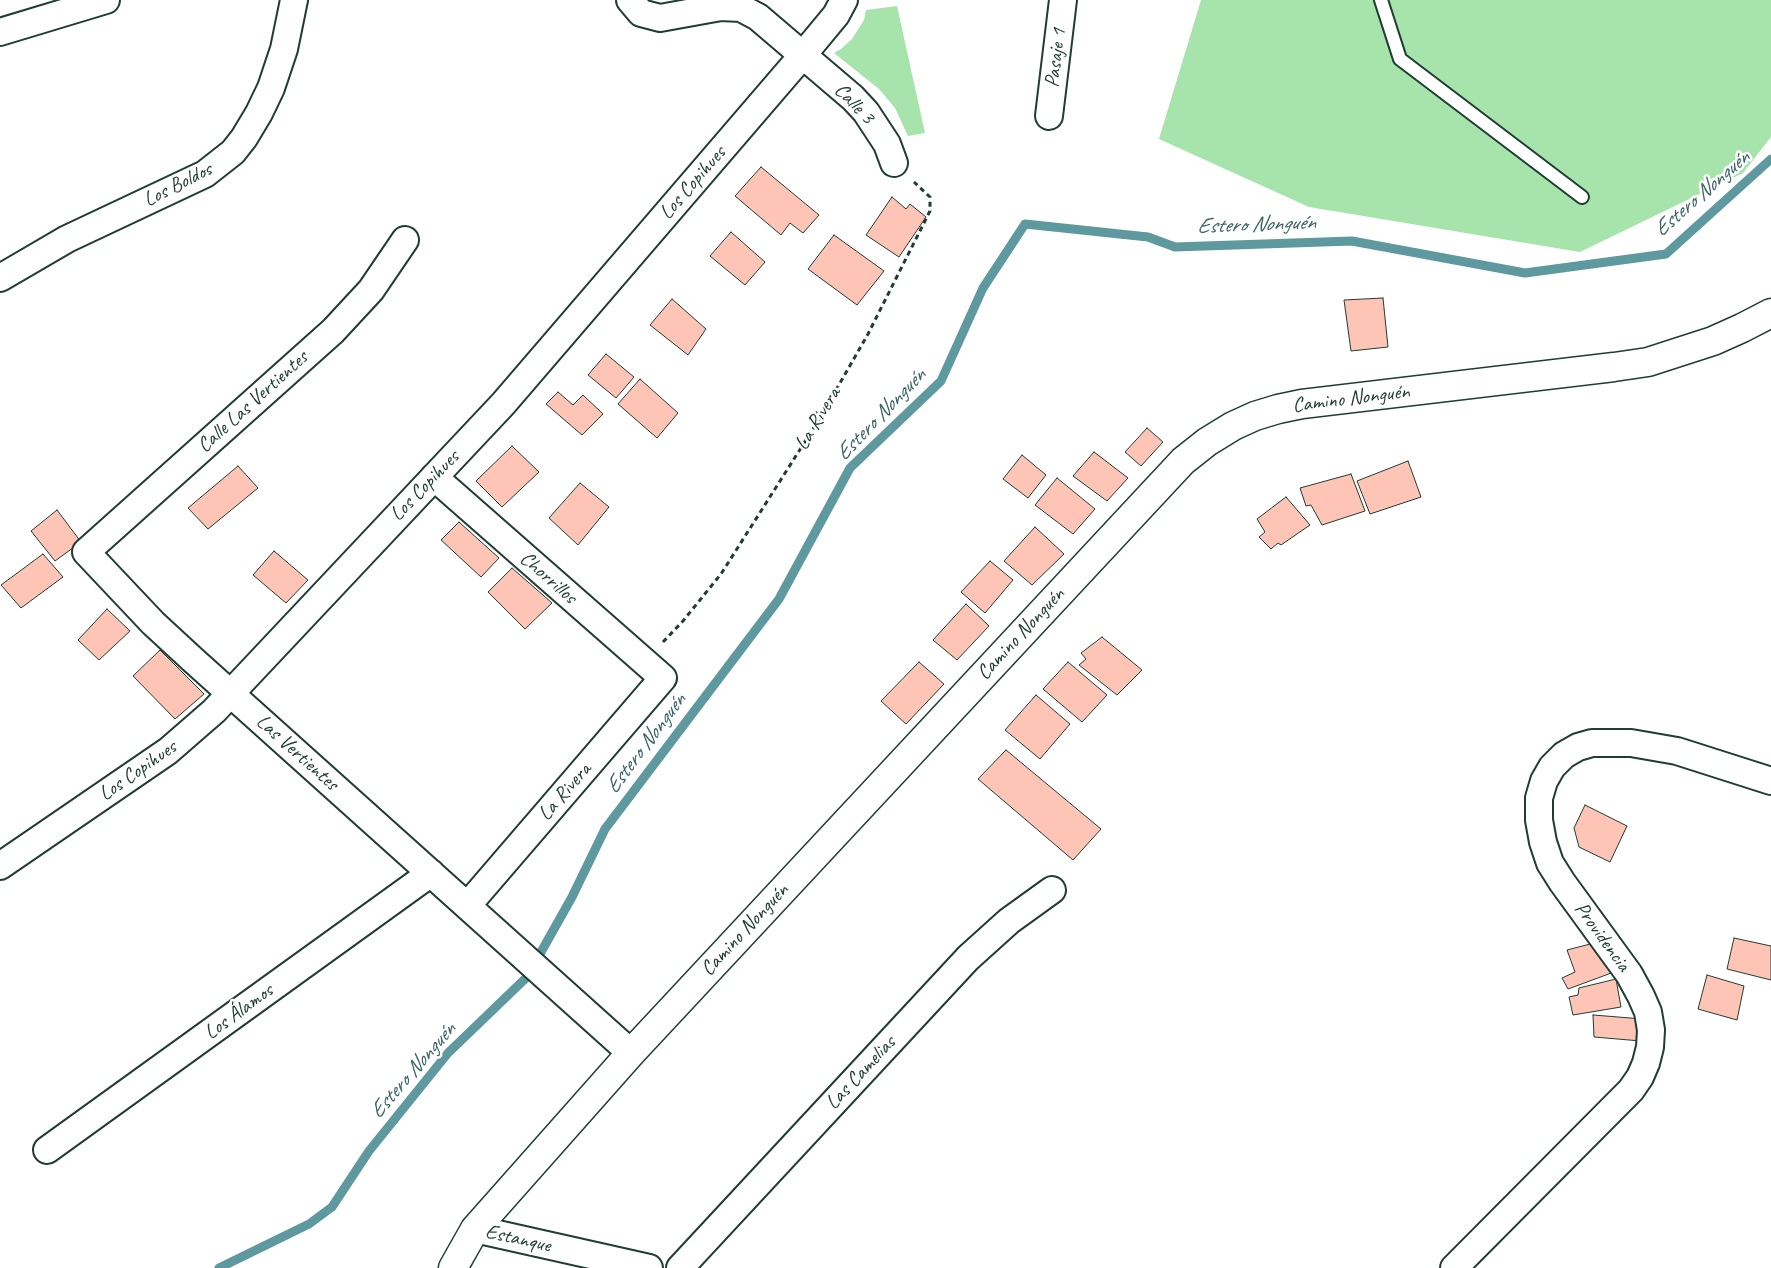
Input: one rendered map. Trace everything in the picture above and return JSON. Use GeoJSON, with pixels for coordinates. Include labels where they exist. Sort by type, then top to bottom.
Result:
{"type":"FeatureCollection","features":[{"type":"Feature","properties":{"kind":"main road","name":"Camino Nonguén"},"geometry":{"type":"LineString","coordinates":[[453,1268],[475,1229],[631,1053],[1184,460],[1207,442],[1233,426],[1255,416],[1302,404],[1614,368],[1648,362],[1713,341],[1771,313]]}},
{"type":"Feature","properties":{"kind":"street"},"geometry":{"type":"LineString","coordinates":[[0,32],[106,0]]}},
{"type":"Feature","properties":{"kind":"street","name":"Los Boldos"},"geometry":{"type":"LineString","coordinates":[[0,278],[67,239],[205,174],[221,164],[244,138],[271,88],[284,49],[294,0]]}},
{"type":"Feature","properties":{"kind":"street","name":"Calle 3"},"geometry":{"type":"LineString","coordinates":[[630,0],[641,13],[660,18],[721,7],[741,8],[758,17],[853,98],[866,112],[882,136],[894,162]]}},
{"type":"Feature","properties":{"kind":"street","name":"Los Copihues"},"geometry":{"type":"LineString","coordinates":[[0,866],[168,751],[195,729],[231,693],[503,404],[802,56],[836,14],[844,0]]}},
{"type":"Feature","properties":{"kind":"street","name":"Pasaje 1"},"geometry":{"type":"LineString","coordinates":[[1050,116],[1063,0]]}},
{"type":"Feature","properties":{"kind":"street","name":"Calle Las Vertientes"},"geometry":{"type":"LineString","coordinates":[[86,552],[333,331],[370,290],[405,240]]}},
{"type":"Feature","properties":{"kind":"street","name":"Chorrillos"},"geometry":{"type":"LineString","coordinates":[[434,477],[653,670]]}},
{"type":"Feature","properties":{"kind":"street","name":"Las Vertientes"},"geometry":{"type":"LineString","coordinates":[[86,552],[153,623],[631,1053]]}},
{"type":"Feature","properties":{"kind":"street","name":"La Rivera"},"geometry":{"type":"LineString","coordinates":[[467,906],[653,670]]}},
{"type":"Feature","properties":{"kind":"street","name":"Providencia"},"geometry":{"type":"LineString","coordinates":[[1454,1268],[1631,1090],[1640,1077],[1650,1047],[1650,1021],[1641,996],[1629,974],[1550,863],[1543,842],[1539,820],[1539,798],[1544,781],[1552,767],[1564,755],[1578,747],[1592,743],[1631,743],[1677,751],[1771,782]]}},
{"type":"Feature","properties":{"kind":"street","name":"Los Álamos"},"geometry":{"type":"LineString","coordinates":[[46,1150],[431,873]]}},
{"type":"Feature","properties":{"kind":"street","name":"Las Camelias"},"geometry":{"type":"LineString","coordinates":[[680,1268],[968,958],[1009,921],[1052,890]]}},
{"type":"Feature","properties":{"kind":"street","name":"Estanque"},"geometry":{"type":"LineString","coordinates":[[475,1229],[649,1268]]}},
{"type":"Feature","properties":{"kind":"lane"},"geometry":{"type":"LineString","coordinates":[[1381,0],[1400,59],[1582,197]]}},
{"type":"Feature","properties":{"kind":"path","name":"La Rivera"},"geometry":{"type":"LineString","coordinates":[[653,670],[683,621],[721,574],[820,418],[868,334],[930,211],[930,197],[894,162]]}},
{"type":"Feature","properties":{"kind":"green space"},"geometry":{"type":"Polygon","coordinates":[[[1201,0],[1771,0],[1771,137],[1743,173],[1580,252],[1309,207],[1159,139],[1201,0]]]}},
{"type":"Feature","properties":{"kind":"green space"},"geometry":{"type":"Polygon","coordinates":[[[897,6],[925,133],[908,136],[895,108],[879,89],[834,53],[852,39],[864,20],[866,10],[897,6]]]}},
{"type":"Feature","properties":{"kind":"building"},"geometry":{"type":"Polygon","coordinates":[[[761,167],[819,215],[803,233],[790,223],[781,235],[735,196],[761,167]]]}},
{"type":"Feature","properties":{"kind":"building"},"geometry":{"type":"Polygon","coordinates":[[[892,197],[906,209],[910,204],[926,217],[899,257],[866,235],[892,197]]]}},
{"type":"Feature","properties":{"kind":"building"},"geometry":{"type":"Polygon","coordinates":[[[731,232],[765,262],[745,285],[710,256],[731,232]]]}},
{"type":"Feature","properties":{"kind":"building"},"geometry":{"type":"Polygon","coordinates":[[[834,235],[884,271],[857,305],[808,269],[834,235]]]}},
{"type":"Feature","properties":{"kind":"building"},"geometry":{"type":"Polygon","coordinates":[[[1383,298],[1388,347],[1351,351],[1344,300],[1383,298]]]}},
{"type":"Feature","properties":{"kind":"building"},"geometry":{"type":"Polygon","coordinates":[[[672,299],[706,329],[688,355],[650,325],[672,299]]]}},
{"type":"Feature","properties":{"kind":"building"},"geometry":{"type":"Polygon","coordinates":[[[606,354],[634,377],[616,398],[588,375],[606,354]]]}},
{"type":"Feature","properties":{"kind":"building"},"geometry":{"type":"Polygon","coordinates":[[[640,379],[678,413],[657,438],[618,404],[640,379]]]}},
{"type":"Feature","properties":{"kind":"building"},"geometry":{"type":"Polygon","coordinates":[[[558,392],[573,405],[583,395],[603,414],[582,435],[546,404],[558,392]]]}},
{"type":"Feature","properties":{"kind":"building"},"geometry":{"type":"Polygon","coordinates":[[[1147,428],[1163,442],[1141,466],[1125,452],[1147,428]]]}},
{"type":"Feature","properties":{"kind":"building"},"geometry":{"type":"Polygon","coordinates":[[[512,446],[539,472],[502,507],[476,481],[512,446]]]}},
{"type":"Feature","properties":{"kind":"building"},"geometry":{"type":"Polygon","coordinates":[[[1094,452],[1128,478],[1107,501],[1073,476],[1094,452]]]}},
{"type":"Feature","properties":{"kind":"building"},"geometry":{"type":"Polygon","coordinates":[[[1022,455],[1046,475],[1028,498],[1003,479],[1022,455]]]}},
{"type":"Feature","properties":{"kind":"building"},"geometry":{"type":"Polygon","coordinates":[[[1408,461],[1421,497],[1370,514],[1357,481],[1408,461]]]}},
{"type":"Feature","properties":{"kind":"building"},"geometry":{"type":"Polygon","coordinates":[[[238,466],[258,488],[208,529],[188,508],[238,466]]]}},
{"type":"Feature","properties":{"kind":"building"},"geometry":{"type":"Polygon","coordinates":[[[1351,474],[1365,511],[1322,525],[1311,505],[1306,506],[1300,488],[1351,474]]]}},
{"type":"Feature","properties":{"kind":"building"},"geometry":{"type":"Polygon","coordinates":[[[1057,478],[1095,509],[1073,534],[1035,505],[1057,478]]]}},
{"type":"Feature","properties":{"kind":"building"},"geometry":{"type":"Polygon","coordinates":[[[580,483],[609,507],[578,545],[549,518],[580,483]]]}},
{"type":"Feature","properties":{"kind":"building"},"geometry":{"type":"Polygon","coordinates":[[[1286,497],[1310,525],[1281,545],[1278,543],[1271,549],[1259,537],[1265,532],[1257,519],[1286,497]]]}},
{"type":"Feature","properties":{"kind":"building"},"geometry":{"type":"Polygon","coordinates":[[[57,510],[81,542],[55,561],[31,531],[57,510]]]}},
{"type":"Feature","properties":{"kind":"building"},"geometry":{"type":"Polygon","coordinates":[[[459,522],[499,558],[481,577],[441,540],[459,522]]]}},
{"type":"Feature","properties":{"kind":"building"},"geometry":{"type":"Polygon","coordinates":[[[1035,527],[1064,554],[1032,585],[1004,561],[1035,527]]]}},
{"type":"Feature","properties":{"kind":"building"},"geometry":{"type":"Polygon","coordinates":[[[274,551],[308,580],[286,603],[253,575],[274,551]]]}},
{"type":"Feature","properties":{"kind":"building"},"geometry":{"type":"Polygon","coordinates":[[[43,554],[63,577],[21,608],[1,585],[43,554]]]}},
{"type":"Feature","properties":{"kind":"building"},"geometry":{"type":"Polygon","coordinates":[[[990,561],[1013,580],[985,613],[961,592],[990,561]]]}},
{"type":"Feature","properties":{"kind":"building"},"geometry":{"type":"Polygon","coordinates":[[[512,568],[552,603],[525,629],[488,592],[512,568]]]}},
{"type":"Feature","properties":{"kind":"building"},"geometry":{"type":"Polygon","coordinates":[[[966,604],[989,626],[957,660],[933,640],[966,604]]]}},
{"type":"Feature","properties":{"kind":"building"},"geometry":{"type":"Polygon","coordinates":[[[107,609],[130,631],[99,660],[78,640],[107,609]]]}},
{"type":"Feature","properties":{"kind":"building"},"geometry":{"type":"Polygon","coordinates":[[[1102,637],[1142,670],[1117,695],[1079,665],[1086,659],[1081,653],[1102,637]]]}},
{"type":"Feature","properties":{"kind":"building"},"geometry":{"type":"Polygon","coordinates":[[[160,650],[204,694],[175,719],[133,676],[160,650]]]}},
{"type":"Feature","properties":{"kind":"building"},"geometry":{"type":"Polygon","coordinates":[[[919,662],[944,684],[906,724],[881,701],[919,662]]]}},
{"type":"Feature","properties":{"kind":"building"},"geometry":{"type":"Polygon","coordinates":[[[1068,662],[1107,695],[1082,722],[1043,689],[1068,662]]]}},
{"type":"Feature","properties":{"kind":"building"},"geometry":{"type":"Polygon","coordinates":[[[1036,695],[1070,724],[1040,759],[1005,730],[1036,695]]]}},
{"type":"Feature","properties":{"kind":"building"},"geometry":{"type":"Polygon","coordinates":[[[1006,750],[1101,829],[1073,860],[978,779],[1006,750]]]}},
{"type":"Feature","properties":{"kind":"building"},"geometry":{"type":"Polygon","coordinates":[[[1585,805],[1627,826],[1610,862],[1579,847],[1574,828],[1585,805]]]}},
{"type":"Feature","properties":{"kind":"building"},"geometry":{"type":"Polygon","coordinates":[[[1734,938],[1771,946],[1771,980],[1727,969],[1734,938]]]}},
{"type":"Feature","properties":{"kind":"building"},"geometry":{"type":"Polygon","coordinates":[[[1598,942],[1614,972],[1568,989],[1562,978],[1575,972],[1567,950],[1598,942]]]}},
{"type":"Feature","properties":{"kind":"building"},"geometry":{"type":"Polygon","coordinates":[[[1707,975],[1744,986],[1737,1020],[1698,1009],[1707,975]]]}},
{"type":"Feature","properties":{"kind":"building"},"geometry":{"type":"Polygon","coordinates":[[[1616,979],[1621,1007],[1573,1015],[1569,997],[1578,995],[1579,988],[1616,979]]]}},
{"type":"Feature","properties":{"kind":"building"},"geometry":{"type":"Polygon","coordinates":[[[1593,1015],[1643,1019],[1641,1041],[1594,1037],[1593,1015]]]}},
{"type":"Feature","properties":{"kind":"waterway","name":"Estero Nonguén"},"geometry":{"type":"LineString","coordinates":[[219,1268],[309,1224],[332,1207],[369,1151],[448,1053],[527,977],[572,897],[605,829],[779,599],[850,468],[941,381],[983,288],[1025,224],[1148,237],[1175,247],[1352,241],[1525,273],[1666,254],[1771,159]]}}]}
